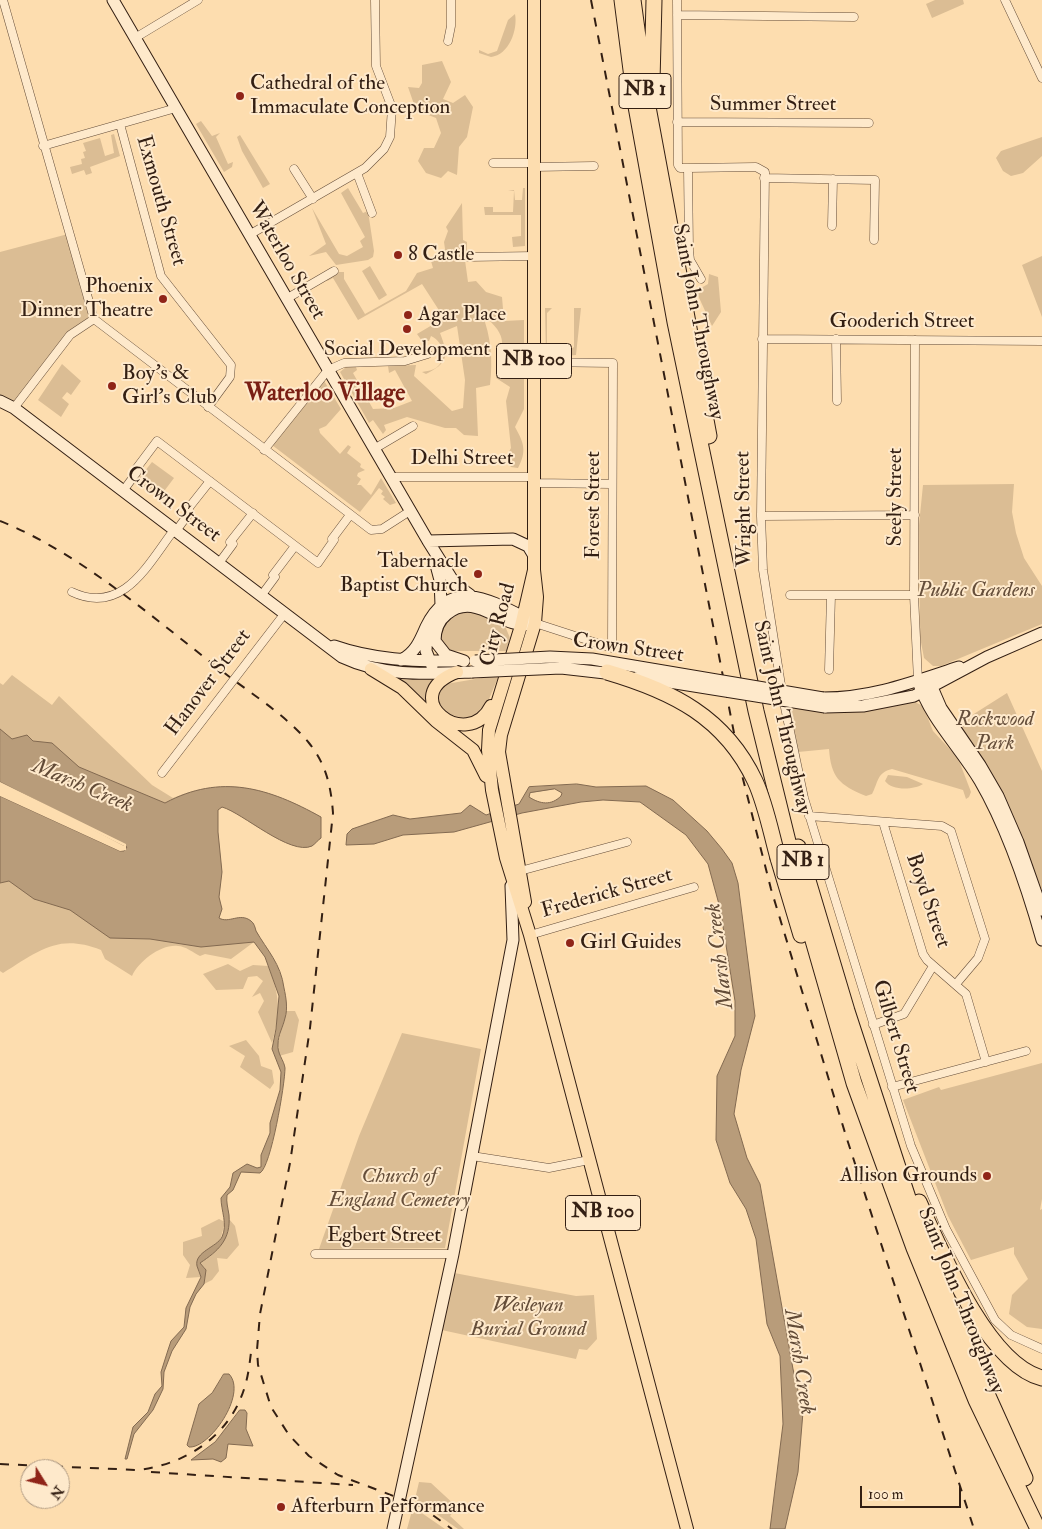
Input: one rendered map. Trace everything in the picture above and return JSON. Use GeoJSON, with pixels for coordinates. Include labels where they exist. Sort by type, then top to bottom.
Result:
{"type":"FeatureCollection","features":[{"type":"Feature","properties":{"kind":"highway","name":"Saint John Throughway"},"geometry":{"type":"LineString","coordinates":[[621,0],[634,101],[663,264],[758,720],[789,851],[854,1083],[914,1248],[976,1400],[1038,1529]]}},
{"type":"Feature","properties":{"kind":"highway","name":"Saint John Throughway"},"geometry":{"type":"LineString","coordinates":[[633,0],[646,96],[709,437],[781,777],[798,847],[847,1011],[909,1201],[987,1396],[1042,1514]]}},
{"type":"Feature","properties":{"kind":"highway"},"geometry":{"type":"LineString","coordinates":[[654,0],[652,79],[661,181]]}},
{"type":"Feature","properties":{"kind":"highway"},"geometry":{"type":"LineString","coordinates":[[607,672],[646,684],[670,695],[695,710],[723,733],[743,758],[756,782],[820,997],[854,1083]]}},
{"type":"Feature","properties":{"kind":"highway"},"geometry":{"type":"LineString","coordinates":[[882,1115],[934,1236],[984,1327],[997,1347],[1010,1360],[1023,1370],[1042,1378]]}},
{"type":"Feature","properties":{"kind":"highway"},"geometry":{"type":"LineString","coordinates":[[976,1400],[1029,1529]]}},
{"type":"Feature","properties":{"kind":"main road","name":"Waterloo Street"},"geometry":{"type":"LineString","coordinates":[[113,0],[428,540]]}},
{"type":"Feature","properties":{"kind":"main road","name":"NB 100"},"geometry":{"type":"LineString","coordinates":[[534,0],[534,570]]}},
{"type":"Feature","properties":{"kind":"main road","name":"Crown Street"},"geometry":{"type":"LineString","coordinates":[[0,401],[14,408],[342,657],[371,669],[391,673],[436,673],[467,666],[550,658],[592,659],[824,702]]}},
{"type":"Feature","properties":{"kind":"main road"},"geometry":{"type":"LineString","coordinates":[[428,540],[514,539],[528,546],[534,556]]}},
{"type":"Feature","properties":{"kind":"main road"},"geometry":{"type":"LineString","coordinates":[[428,540],[455,584],[470,595],[522,621]]}},
{"type":"Feature","properties":{"kind":"main road"},"geometry":{"type":"LineString","coordinates":[[428,540],[439,574],[441,605]]}},
{"type":"Feature","properties":{"kind":"main road","name":"City Road"},"geometry":{"type":"LineString","coordinates":[[498,797],[488,750],[489,730],[522,621],[534,570]]}},
{"type":"Feature","properties":{"kind":"main road","name":"City Road"},"geometry":{"type":"LineString","coordinates":[[498,797],[499,752],[504,724],[535,623],[537,597],[534,570]]}},
{"type":"Feature","properties":{"kind":"main road"},"geometry":{"type":"LineString","coordinates":[[401,660],[415,650],[428,624],[441,605],[457,596],[470,595]]}},
{"type":"Feature","properties":{"kind":"main road"},"geometry":{"type":"LineString","coordinates":[[467,666],[446,655],[435,641],[438,626],[442,618],[449,612],[466,606],[475,606],[522,621],[535,623]]}},
{"type":"Feature","properties":{"kind":"main road"},"geometry":{"type":"LineString","coordinates":[[428,624],[426,651],[436,673]]}},
{"type":"Feature","properties":{"kind":"main road","name":"Crown Street"},"geometry":{"type":"LineString","coordinates":[[321,641],[361,654],[401,660],[429,661],[467,666],[607,672],[824,702],[925,685],[1042,633]]}},
{"type":"Feature","properties":{"kind":"main road"},"geometry":{"type":"LineString","coordinates":[[467,666],[440,680],[432,690],[431,696],[436,711],[457,724],[472,725],[479,722],[489,711],[504,682]]}},
{"type":"Feature","properties":{"kind":"main road"},"geometry":{"type":"LineString","coordinates":[[371,669],[402,688],[442,727],[477,756],[498,797]]}},
{"type":"Feature","properties":{"kind":"main road","name":"Seely Street"},"geometry":{"type":"LineString","coordinates":[[925,685],[996,791],[1042,910]]}},
{"type":"Feature","properties":{"kind":"main road","name":"Seely Street"},"geometry":{"type":"LineString","coordinates":[[925,685],[985,792],[1022,879],[1042,940]]}},
{"type":"Feature","properties":{"kind":"main road"},"geometry":{"type":"LineString","coordinates":[[442,727],[462,733],[489,730],[504,724]]}},
{"type":"Feature","properties":{"kind":"main road","name":"NB 100"},"geometry":{"type":"LineString","coordinates":[[498,797],[530,935],[687,1529]]}},
{"type":"Feature","properties":{"kind":"main road"},"geometry":{"type":"LineString","coordinates":[[392,1529],[453,1254],[513,940],[515,875]]}},
{"type":"Feature","properties":{"kind":"main road"},"geometry":{"type":"LineString","coordinates":[[513,940],[530,935]]}},
{"type":"Feature","properties":{"kind":"street"},"geometry":{"type":"LineString","coordinates":[[2,0],[94,319],[370,530],[376,531],[410,511]]}},
{"type":"Feature","properties":{"kind":"street"},"geometry":{"type":"LineString","coordinates":[[135,38],[198,0]]}},
{"type":"Feature","properties":{"kind":"street"},"geometry":{"type":"LineString","coordinates":[[448,41],[451,26],[451,0]]}},
{"type":"Feature","properties":{"kind":"street"},"geometry":{"type":"LineString","coordinates":[[677,0],[677,122],[690,260],[701,279]]}},
{"type":"Feature","properties":{"kind":"street"},"geometry":{"type":"LineString","coordinates":[[1005,0],[1042,78]]}},
{"type":"Feature","properties":{"kind":"street"},"geometry":{"type":"LineString","coordinates":[[249,235],[349,178],[376,158],[384,149],[390,137],[393,122],[388,94],[376,66],[374,1]]}},
{"type":"Feature","properties":{"kind":"street"},"geometry":{"type":"LineString","coordinates":[[677,15],[854,17]]}},
{"type":"Feature","properties":{"kind":"street"},"geometry":{"type":"LineString","coordinates":[[43,146],[176,108]]}},
{"type":"Feature","properties":{"kind":"street","name":"Summer Street"},"geometry":{"type":"LineString","coordinates":[[677,122],[869,123]]}},
{"type":"Feature","properties":{"kind":"street","name":"Exmouth Street"},"geometry":{"type":"LineString","coordinates":[[120,124],[161,276],[231,365],[230,377],[208,407]]}},
{"type":"Feature","properties":{"kind":"street"},"geometry":{"type":"LineString","coordinates":[[493,163],[594,166]]}},
{"type":"Feature","properties":{"kind":"street","name":"Wright Street"},"geometry":{"type":"LineString","coordinates":[[682,167],[756,167],[765,172],[762,339],[762,565],[783,698]]}},
{"type":"Feature","properties":{"kind":"street"},"geometry":{"type":"LineString","coordinates":[[294,169],[312,199]]}},
{"type":"Feature","properties":{"kind":"street"},"geometry":{"type":"LineString","coordinates":[[356,173],[372,213]]}},
{"type":"Feature","properties":{"kind":"street"},"geometry":{"type":"LineString","coordinates":[[764,178],[875,180],[874,240]]}},
{"type":"Feature","properties":{"kind":"street"},"geometry":{"type":"LineString","coordinates":[[832,226],[833,179]]}},
{"type":"Feature","properties":{"kind":"street"},"geometry":{"type":"LineString","coordinates":[[468,257],[534,256]]}},
{"type":"Feature","properties":{"kind":"street"},"geometry":{"type":"LineString","coordinates":[[286,299],[334,271]]}},
{"type":"Feature","properties":{"kind":"street"},"geometry":{"type":"LineString","coordinates":[[14,408],[70,335],[94,319]]}},
{"type":"Feature","properties":{"kind":"street","name":"Gooderich Street"},"geometry":{"type":"LineString","coordinates":[[762,339],[1042,340]]}},
{"type":"Feature","properties":{"kind":"street"},"geometry":{"type":"LineString","coordinates":[[836,339],[837,401]]}},
{"type":"Feature","properties":{"kind":"street","name":"Seely Street"},"geometry":{"type":"LineString","coordinates":[[915,340],[914,595],[916,654],[925,685]]}},
{"type":"Feature","properties":{"kind":"street"},"geometry":{"type":"LineString","coordinates":[[264,450],[328,370],[344,363],[405,361],[428,354]]}},
{"type":"Feature","properties":{"kind":"street","name":"Forest Street"},"geometry":{"type":"LineString","coordinates":[[534,362],[613,363],[611,484],[612,648],[535,623]]}},
{"type":"Feature","properties":{"kind":"street"},"geometry":{"type":"LineString","coordinates":[[374,449],[413,426]]}},
{"type":"Feature","properties":{"kind":"street"},"geometry":{"type":"LineString","coordinates":[[123,491],[157,440],[318,563],[350,515]]}},
{"type":"Feature","properties":{"kind":"street","name":"Delhi Street"},"geometry":{"type":"LineString","coordinates":[[390,477],[535,480],[611,484]]}},
{"type":"Feature","properties":{"kind":"street"},"geometry":{"type":"LineString","coordinates":[[72,592],[94,599],[119,594],[133,584],[190,512],[187,510],[210,481]]}},
{"type":"Feature","properties":{"kind":"street"},"geometry":{"type":"LineString","coordinates":[[219,563],[233,544],[230,542],[252,513]]}},
{"type":"Feature","properties":{"kind":"street"},"geometry":{"type":"LineString","coordinates":[[761,516],[915,515]]}},
{"type":"Feature","properties":{"kind":"street"},"geometry":{"type":"LineString","coordinates":[[261,596],[295,546]]}},
{"type":"Feature","properties":{"kind":"street"},"geometry":{"type":"LineString","coordinates":[[790,595],[914,595]]}},
{"type":"Feature","properties":{"kind":"street"},"geometry":{"type":"LineString","coordinates":[[829,670],[831,595]]}},
{"type":"Feature","properties":{"kind":"street","name":"Hanover Street"},"geometry":{"type":"LineString","coordinates":[[162,773],[285,613]]}},
{"type":"Feature","properties":{"kind":"street","name":"Gilbert Street"},"geometry":{"type":"LineString","coordinates":[[783,698],[796,768],[809,816],[910,1146],[932,1199],[988,1309],[1000,1326],[1011,1335],[1042,1349]]}},
{"type":"Feature","properties":{"kind":"street"},"geometry":{"type":"LineString","coordinates":[[809,816],[942,826],[954,836],[985,939],[978,958],[956,984]]}},
{"type":"Feature","properties":{"kind":"street","name":"Boyd Street"},"geometry":{"type":"LineString","coordinates":[[883,822],[923,954],[933,966],[956,984],[967,998],[986,1062]]}},
{"type":"Feature","properties":{"kind":"street"},"geometry":{"type":"LineString","coordinates":[[515,875],[627,842]]}},
{"type":"Feature","properties":{"kind":"street","name":"Frederick Street"},"geometry":{"type":"LineString","coordinates":[[530,935],[694,888]]}},
{"type":"Feature","properties":{"kind":"street"},"geometry":{"type":"LineString","coordinates":[[873,1025],[904,1014],[933,966]]}},
{"type":"Feature","properties":{"kind":"street"},"geometry":{"type":"LineString","coordinates":[[892,1087],[1026,1051]]}},
{"type":"Feature","properties":{"kind":"street"},"geometry":{"type":"LineString","coordinates":[[472,1156],[549,1168],[589,1160]]}},
{"type":"Feature","properties":{"kind":"street","name":"Egbert Street"},"geometry":{"type":"LineString","coordinates":[[315,1254],[453,1254]]}},
{"type":"Feature","properties":{"kind":"green space"},"geometry":{"type":"Polygon","coordinates":[[[935,0],[963,0],[964,4],[932,18],[926,4],[935,0]]]}},
{"type":"Feature","properties":{"kind":"green space"},"geometry":{"type":"Polygon","coordinates":[[[515,14],[515,27],[511,41],[503,52],[491,57],[479,53],[479,50],[488,54],[497,51],[508,20],[515,14]]]}},
{"type":"Feature","properties":{"kind":"green space"},"geometry":{"type":"Polygon","coordinates":[[[442,61],[451,82],[443,99],[453,103],[465,95],[473,107],[467,137],[459,147],[457,175],[448,171],[441,178],[426,173],[418,161],[424,148],[434,148],[441,133],[436,118],[421,112],[417,113],[408,87],[419,88],[422,83],[422,65],[442,61]]]}},
{"type":"Feature","properties":{"kind":"green space"},"geometry":{"type":"Polygon","coordinates":[[[201,121],[212,136],[220,133],[216,137],[228,164],[233,162],[232,167],[224,172],[196,124],[201,121]]]}},
{"type":"Feature","properties":{"kind":"green space"},"geometry":{"type":"Polygon","coordinates":[[[114,134],[120,156],[90,167],[92,173],[86,175],[84,170],[72,174],[70,167],[82,164],[81,159],[85,158],[83,152],[86,151],[83,143],[100,138],[105,156],[114,153],[111,135],[114,134]]]}},
{"type":"Feature","properties":{"kind":"green space"},"geometry":{"type":"Polygon","coordinates":[[[240,135],[270,184],[263,188],[242,151],[237,137],[240,135]]]}},
{"type":"Feature","properties":{"kind":"green space"},"geometry":{"type":"Polygon","coordinates":[[[1042,137],[1042,156],[1023,173],[1011,176],[1003,171],[996,158],[1001,151],[1042,137]]]}},
{"type":"Feature","properties":{"kind":"green space"},"geometry":{"type":"Polygon","coordinates":[[[348,188],[363,213],[368,211],[374,251],[373,257],[368,260],[336,265],[326,252],[309,256],[326,244],[312,208],[339,254],[347,256],[363,247],[360,241],[365,237],[341,193],[348,188]]]}},
{"type":"Feature","properties":{"kind":"green space"},"geometry":{"type":"Polygon","coordinates":[[[523,188],[525,188],[525,246],[513,247],[512,237],[521,236],[521,215],[485,215],[484,207],[493,207],[493,212],[513,212],[514,191],[508,190],[514,190],[515,200],[522,200],[523,188]]]}},
{"type":"Feature","properties":{"kind":"green space"},"geometry":{"type":"Polygon","coordinates":[[[462,203],[463,240],[467,242],[467,252],[464,253],[468,282],[476,281],[486,292],[502,297],[504,321],[524,320],[524,409],[515,427],[523,447],[523,457],[518,468],[511,467],[505,459],[511,448],[506,401],[510,387],[496,378],[502,349],[501,336],[491,322],[482,314],[489,340],[491,366],[490,385],[476,388],[478,436],[464,435],[456,428],[445,428],[407,417],[384,425],[386,430],[383,434],[373,420],[369,423],[340,372],[346,367],[356,367],[357,370],[353,373],[373,409],[394,408],[412,401],[395,370],[389,373],[388,366],[416,365],[414,376],[452,411],[463,408],[465,380],[457,326],[440,333],[445,348],[445,358],[439,366],[443,357],[442,347],[431,336],[429,341],[422,341],[417,334],[444,318],[422,284],[358,320],[333,278],[327,281],[326,279],[338,272],[344,272],[344,279],[365,314],[406,291],[417,273],[433,268],[431,261],[440,256],[445,249],[444,242],[448,231],[446,227],[462,203]]]}},
{"type":"Feature","properties":{"kind":"green space"},"geometry":{"type":"Polygon","coordinates":[[[68,234],[94,319],[83,325],[14,408],[0,401],[0,252],[68,234]]]}},
{"type":"Feature","properties":{"kind":"green space"},"geometry":{"type":"Polygon","coordinates":[[[1042,256],[1042,317],[1022,265],[1042,256]]]}},
{"type":"Feature","properties":{"kind":"green space"},"geometry":{"type":"Polygon","coordinates":[[[370,266],[387,295],[379,300],[362,271],[370,266]]]}},
{"type":"Feature","properties":{"kind":"green space"},"geometry":{"type":"Polygon","coordinates":[[[709,274],[718,277],[721,312],[712,326],[696,291],[708,284],[709,274]]]}},
{"type":"Feature","properties":{"kind":"green space"},"geometry":{"type":"Polygon","coordinates":[[[545,308],[552,308],[547,313],[547,351],[552,348],[552,352],[567,352],[574,347],[574,308],[581,308],[576,355],[546,357],[545,308]]]}},
{"type":"Feature","properties":{"kind":"green space"},"geometry":{"type":"Polygon","coordinates":[[[62,364],[81,381],[71,395],[67,392],[62,398],[69,404],[61,417],[38,400],[62,364]]]}},
{"type":"Feature","properties":{"kind":"green space"},"geometry":{"type":"Polygon","coordinates":[[[439,366],[426,374],[422,372],[432,370],[439,366]]]}},
{"type":"Feature","properties":{"kind":"green space"},"geometry":{"type":"Polygon","coordinates":[[[323,379],[341,409],[326,426],[319,429],[320,433],[340,454],[348,445],[351,447],[347,453],[361,464],[360,467],[365,470],[358,473],[357,476],[361,479],[357,485],[361,485],[371,495],[381,478],[396,503],[390,505],[383,499],[385,497],[381,494],[383,491],[379,488],[360,512],[272,445],[323,379]]]}},
{"type":"Feature","properties":{"kind":"green space"},"geometry":{"type":"Polygon","coordinates":[[[152,462],[174,478],[159,498],[137,481],[152,462]]]}},
{"type":"Feature","properties":{"kind":"green space","name":"Public Gardens"},"geometry":{"type":"Polygon","coordinates":[[[1014,484],[1012,512],[1016,533],[1024,558],[1042,586],[1042,624],[941,666],[933,666],[924,658],[920,637],[919,525],[923,485],[1014,484]]]}},
{"type":"Feature","properties":{"kind":"green space"},"geometry":{"type":"Polygon","coordinates":[[[466,612],[477,613],[505,626],[510,638],[506,651],[451,651],[440,643],[441,631],[446,622],[454,616],[466,612]]]}},
{"type":"Feature","properties":{"kind":"green space"},"geometry":{"type":"Polygon","coordinates":[[[12,675],[52,705],[59,696],[152,785],[173,798],[212,787],[249,788],[285,799],[321,817],[321,838],[312,846],[303,847],[279,840],[231,811],[222,807],[218,809],[222,872],[219,897],[222,909],[219,918],[226,920],[241,918],[250,920],[259,935],[254,942],[231,959],[205,954],[200,956],[181,946],[171,946],[145,959],[132,976],[105,959],[101,950],[73,943],[49,947],[3,973],[0,971],[0,796],[120,851],[127,847],[0,782],[0,683],[3,685],[12,675]]]}},
{"type":"Feature","properties":{"kind":"green space"},"geometry":{"type":"Polygon","coordinates":[[[499,675],[487,704],[473,719],[449,714],[441,707],[438,701],[436,694],[446,684],[499,675]]]}},
{"type":"Feature","properties":{"kind":"green space"},"geometry":{"type":"Polygon","coordinates":[[[436,677],[427,692],[428,707],[395,678],[436,677]]]}},
{"type":"Feature","properties":{"kind":"green space","name":"Rockwood Park"},"geometry":{"type":"Polygon","coordinates":[[[1007,693],[1042,771],[1042,890],[1003,794],[958,724],[1007,693]]]}},
{"type":"Feature","properties":{"kind":"green space"},"geometry":{"type":"Polygon","coordinates":[[[913,701],[923,706],[933,731],[958,758],[971,792],[966,799],[963,790],[892,769],[887,770],[881,775],[872,794],[866,796],[849,788],[838,779],[832,767],[829,749],[798,752],[790,708],[841,713],[913,701]]]}},
{"type":"Feature","properties":{"kind":"green space"},"geometry":{"type":"Polygon","coordinates":[[[888,775],[907,777],[923,784],[909,788],[893,787],[885,781],[888,775]]]}},
{"type":"Feature","properties":{"kind":"green space"},"geometry":{"type":"Polygon","coordinates":[[[228,964],[240,971],[253,965],[268,966],[275,986],[278,1004],[277,1022],[272,1043],[258,1012],[264,1001],[260,993],[252,997],[263,981],[257,976],[248,977],[243,989],[216,990],[203,974],[228,964]]]}},
{"type":"Feature","properties":{"kind":"green space"},"geometry":{"type":"Polygon","coordinates":[[[286,1011],[295,1011],[299,1020],[293,1052],[279,1056],[278,1043],[286,1011]]]}},
{"type":"Feature","properties":{"kind":"green space","name":"Church of England Cemetery"},"geometry":{"type":"Polygon","coordinates":[[[402,1033],[481,1049],[445,1248],[319,1249],[359,1136],[402,1033]]]}},
{"type":"Feature","properties":{"kind":"green space"},"geometry":{"type":"Polygon","coordinates":[[[246,1040],[259,1056],[261,1066],[272,1070],[274,1083],[270,1089],[240,1067],[245,1056],[229,1046],[246,1040]]]}},
{"type":"Feature","properties":{"kind":"green space","name":"Allison Grounds"},"geometry":{"type":"Polygon","coordinates":[[[1042,1063],[1042,1199],[1040,1210],[1042,1209],[1042,1329],[1027,1327],[1009,1314],[1012,1295],[1028,1279],[1014,1254],[1014,1247],[971,1260],[948,1216],[903,1100],[939,1087],[941,1090],[1042,1063]]]}},
{"type":"Feature","properties":{"kind":"green space"},"geometry":{"type":"Polygon","coordinates":[[[219,1219],[225,1222],[220,1241],[210,1248],[197,1264],[201,1277],[186,1278],[190,1265],[183,1255],[183,1242],[202,1236],[201,1228],[219,1219]]]}},
{"type":"Feature","properties":{"kind":"green space"},"geometry":{"type":"Polygon","coordinates":[[[229,1219],[235,1226],[239,1245],[227,1259],[217,1258],[219,1271],[212,1280],[204,1284],[205,1268],[200,1263],[211,1255],[224,1239],[229,1219]]]}},
{"type":"Feature","properties":{"kind":"green space","name":"Wesleyan Burial Ground"},"geometry":{"type":"Polygon","coordinates":[[[449,1272],[576,1296],[594,1295],[597,1339],[587,1350],[579,1349],[576,1359],[437,1329],[449,1272]]]}},
{"type":"Feature","properties":{"kind":"green space"},"geometry":{"type":"Polygon","coordinates":[[[419,1482],[431,1483],[457,1507],[450,1516],[464,1529],[458,1529],[415,1499],[419,1482]]]}},
{"type":"Feature","properties":{"kind":"green space"},"geometry":{"type":"Polygon","coordinates":[[[413,1507],[445,1529],[407,1529],[413,1507]]]}},
{"type":"Feature","properties":{"kind":"water","name":"Marsh Creek"},"geometry":{"type":"Polygon","coordinates":[[[0,729],[12,739],[27,735],[33,741],[52,743],[79,767],[165,803],[206,788],[244,788],[283,798],[321,817],[321,838],[312,846],[303,847],[279,840],[222,807],[218,810],[222,872],[219,897],[222,909],[219,918],[227,920],[243,918],[252,922],[277,964],[282,979],[286,1011],[278,1048],[285,1068],[283,1090],[269,1156],[260,1173],[241,1172],[233,1190],[227,1195],[228,1231],[218,1249],[200,1263],[206,1270],[204,1284],[196,1294],[190,1307],[186,1329],[172,1351],[164,1372],[163,1389],[153,1410],[134,1434],[127,1459],[125,1459],[133,1427],[148,1412],[155,1394],[162,1386],[161,1372],[171,1341],[184,1327],[186,1308],[201,1277],[197,1261],[202,1253],[219,1241],[224,1232],[221,1198],[230,1187],[233,1173],[247,1164],[257,1168],[261,1167],[261,1155],[270,1133],[270,1123],[280,1090],[281,1072],[272,1049],[279,996],[265,957],[254,942],[201,947],[150,939],[110,938],[70,910],[34,899],[9,881],[0,883],[0,796],[120,851],[124,851],[127,847],[0,782],[0,729]]]}},
{"type":"Feature","properties":{"kind":"water"},"geometry":{"type":"Polygon","coordinates":[[[577,784],[596,787],[646,786],[673,800],[707,831],[732,863],[738,883],[755,1016],[741,1070],[734,1114],[747,1158],[760,1184],[793,1369],[803,1412],[798,1472],[785,1529],[770,1529],[783,1424],[780,1356],[767,1324],[756,1239],[746,1209],[730,1183],[716,1140],[717,1076],[735,1036],[735,1001],[720,908],[708,864],[686,835],[640,802],[603,800],[581,802],[522,813],[454,832],[403,835],[374,844],[346,845],[347,834],[352,829],[393,815],[410,819],[461,813],[470,805],[486,815],[519,804],[529,787],[577,784]],[[555,789],[530,793],[529,797],[537,801],[549,803],[561,796],[562,793],[555,789]]]}},
{"type":"Feature","properties":{"kind":"water"},"geometry":{"type":"Polygon","coordinates":[[[224,1374],[229,1374],[234,1383],[234,1394],[224,1419],[206,1439],[197,1445],[189,1447],[187,1445],[199,1404],[212,1393],[224,1374]]]}},
{"type":"Feature","properties":{"kind":"water"},"geometry":{"type":"Polygon","coordinates":[[[240,1410],[245,1410],[247,1413],[246,1429],[253,1446],[228,1444],[226,1458],[221,1462],[213,1459],[191,1460],[215,1442],[240,1410]]]}},
{"type":"Feature","properties":{"kind":"pier"},"geometry":{"type":"Polygon","coordinates":[[[0,782],[126,844],[126,850],[120,851],[0,796],[0,793],[120,849],[124,848],[124,846],[0,785],[0,782]]]}},
{"type":"Feature","properties":{"kind":"railway"},"geometry":{"type":"LineString","coordinates":[[591,0],[743,779],[771,889],[846,1136],[974,1529]]}},
{"type":"Feature","properties":{"kind":"railway"},"geometry":{"type":"LineString","coordinates":[[0,521],[30,534],[59,550],[143,609],[289,723],[309,743],[324,767],[331,794],[333,813],[310,1028],[290,1163],[260,1314],[257,1350],[258,1365],[271,1407],[289,1435],[309,1456],[338,1475],[420,1506],[452,1529]]}},
{"type":"Feature","properties":{"kind":"railway"},"geometry":{"type":"LineString","coordinates":[[0,1464],[137,1470],[173,1462],[204,1444],[218,1433],[229,1419],[238,1403],[246,1381],[252,1345]]}},
{"type":"Feature","properties":{"kind":"railway"},"geometry":{"type":"LineString","coordinates":[[151,1472],[353,1485]]}},
{"type":"Feature","properties":{"kind":"place","name":"Cathedral of the Immaculate Conception"},"geometry":{"type":"Point","coordinates":[240,96]}},
{"type":"Feature","properties":{"kind":"place","name":"8 Castle"},"geometry":{"type":"Point","coordinates":[398,255]}},
{"type":"Feature","properties":{"kind":"place","name":"Phoenix Dinner Theatre"},"geometry":{"type":"Point","coordinates":[163,299]}},
{"type":"Feature","properties":{"kind":"place","name":"Agar Place"},"geometry":{"type":"Point","coordinates":[408,315]}},
{"type":"Feature","properties":{"kind":"place","name":"Social Development"},"geometry":{"type":"Point","coordinates":[407,329]}},
{"type":"Feature","properties":{"kind":"place","name":"Boy's & Girl's Club"},"geometry":{"type":"Point","coordinates":[112,386]}},
{"type":"Feature","properties":{"kind":"place","name":"Tabernacle Baptist Church"},"geometry":{"type":"Point","coordinates":[478,574]}},
{"type":"Feature","properties":{"kind":"place","name":"Girl Guides"},"geometry":{"type":"Point","coordinates":[570,943]}},
{"type":"Feature","properties":{"kind":"place","name":"Allison Grounds"},"geometry":{"type":"Point","coordinates":[987,1176]}},
{"type":"Feature","properties":{"kind":"place","name":"Afterburn Performance"},"geometry":{"type":"Point","coordinates":[281,1507]}},
{"type":"Feature","properties":{"kind":"district","name":"Waterloo Village"},"geometry":{"type":"Point","coordinates":[325,395]}}]}
